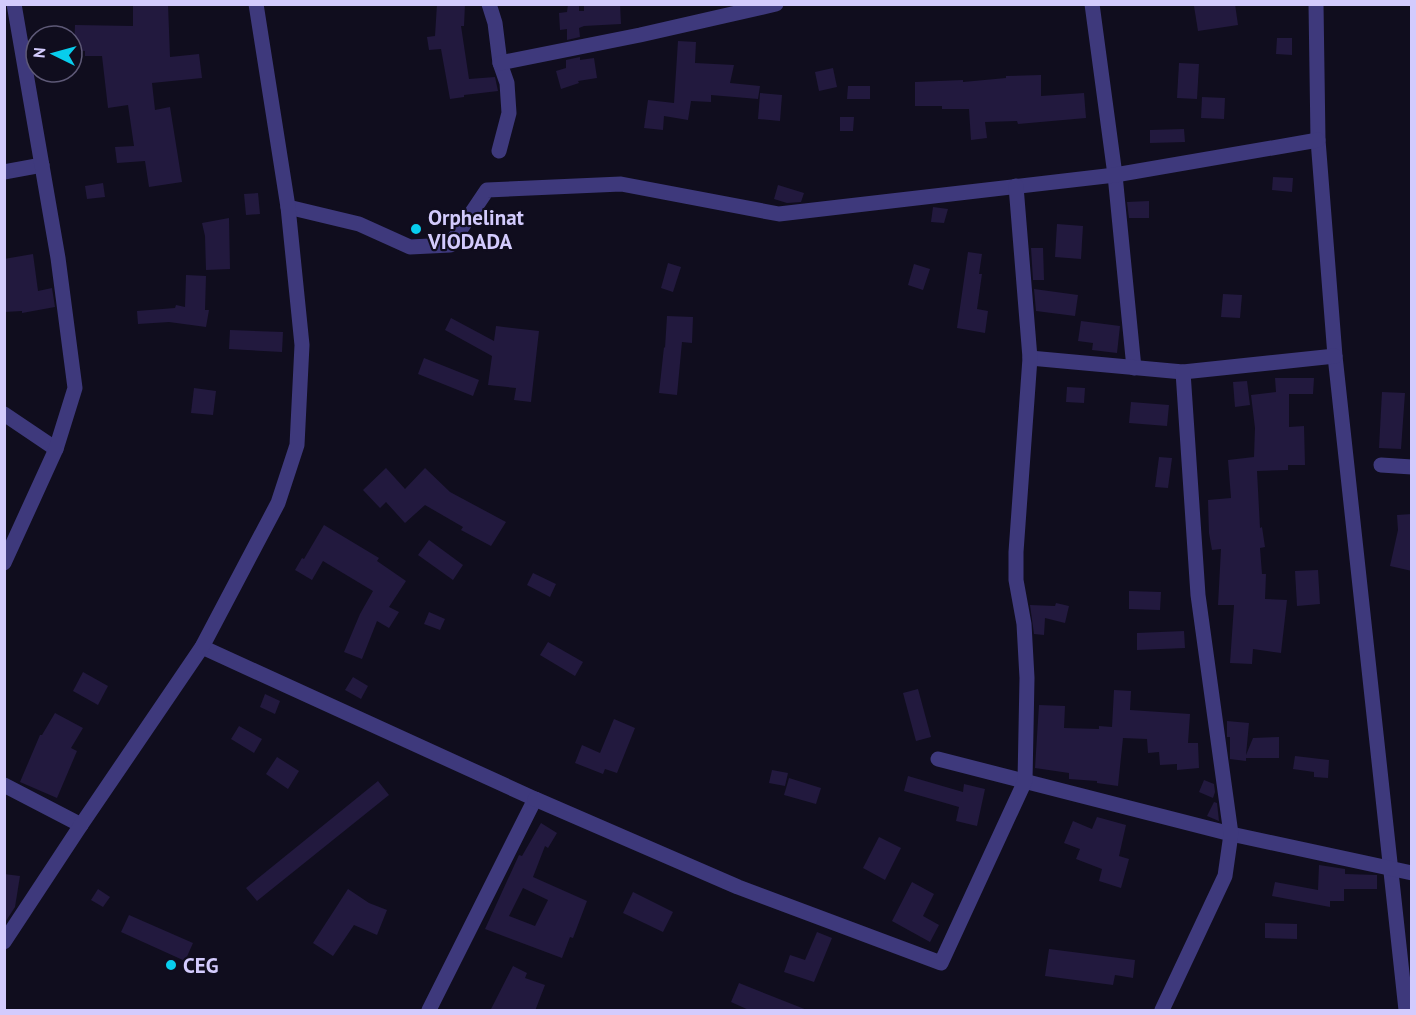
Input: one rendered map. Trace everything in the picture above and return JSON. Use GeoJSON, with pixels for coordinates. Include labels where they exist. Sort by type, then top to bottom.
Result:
{"type":"FeatureCollection","features":[{"type":"Feature","properties":{"kind":"street"},"geometry":{"type":"LineString","coordinates":[[4,563],[56,449],[75,388],[58,258],[14,4]]}},
{"type":"Feature","properties":{"kind":"street"},"geometry":{"type":"LineString","coordinates":[[4,942],[202,647],[278,503],[297,445],[302,345],[288,207],[256,4]]}},
{"type":"Feature","properties":{"kind":"street"},"geometry":{"type":"LineString","coordinates":[[489,4],[495,23],[500,63],[507,83],[509,113],[499,151]]}},
{"type":"Feature","properties":{"kind":"street"},"geometry":{"type":"LineString","coordinates":[[500,63],[640,35],[776,4]]}},
{"type":"Feature","properties":{"kind":"street"},"geometry":{"type":"LineString","coordinates":[[1092,4],[1115,175],[1134,368]]}},
{"type":"Feature","properties":{"kind":"street"},"geometry":{"type":"LineString","coordinates":[[1316,4],[1318,140],[1335,356],[1406,1011]]}},
{"type":"Feature","properties":{"kind":"street"},"geometry":{"type":"LineString","coordinates":[[288,207],[359,224],[410,248],[450,245],[487,190],[621,184],[779,214],[1115,175],[1318,140]]}},
{"type":"Feature","properties":{"kind":"street"},"geometry":{"type":"LineString","coordinates":[[4,172],[42,165]]}},
{"type":"Feature","properties":{"kind":"street"},"geometry":{"type":"LineString","coordinates":[[202,647],[536,799],[738,887],[941,963],[1025,781],[1027,678],[1024,624],[1016,580],[1016,552],[1030,358],[1016,186]]}},
{"type":"Feature","properties":{"kind":"street"},"geometry":{"type":"LineString","coordinates":[[1030,358],[1183,372],[1335,356]]}},
{"type":"Feature","properties":{"kind":"street"},"geometry":{"type":"LineString","coordinates":[[1161,1011],[1225,876],[1231,834],[1198,595],[1183,372]]}},
{"type":"Feature","properties":{"kind":"street"},"geometry":{"type":"LineString","coordinates":[[4,414],[56,449]]}},
{"type":"Feature","properties":{"kind":"street"},"geometry":{"type":"LineString","coordinates":[[1381,465],[1412,467]]}},
{"type":"Feature","properties":{"kind":"street"},"geometry":{"type":"LineString","coordinates":[[938,759],[1231,834],[1412,873]]}},
{"type":"Feature","properties":{"kind":"street"},"geometry":{"type":"LineString","coordinates":[[4,785],[81,825]]}},
{"type":"Feature","properties":{"kind":"street"},"geometry":{"type":"LineString","coordinates":[[429,1011],[536,799]]}},
{"type":"Feature","properties":{"kind":"building"},"geometry":{"type":"Polygon","coordinates":[[[133,4],[168,4],[170,57],[199,54],[202,78],[152,83],[155,110],[170,107],[182,182],[149,187],[145,161],[117,163],[115,147],[134,146],[128,105],[108,108],[102,56],[85,56],[84,25],[133,26],[133,4]]]}},
{"type":"Feature","properties":{"kind":"building"},"geometry":{"type":"Polygon","coordinates":[[[437,4],[465,4],[464,26],[461,26],[469,79],[495,77],[498,91],[450,99],[441,49],[429,50],[427,37],[435,36],[437,4]]]}},
{"type":"Feature","properties":{"kind":"building"},"geometry":{"type":"Polygon","coordinates":[[[568,4],[579,4],[579,11],[584,11],[584,4],[620,4],[621,24],[584,26],[579,28],[580,37],[567,40],[567,29],[560,30],[559,13],[567,12],[568,4]]]}},
{"type":"Feature","properties":{"kind":"building"},"geometry":{"type":"Polygon","coordinates":[[[1235,4],[1238,25],[1198,31],[1194,6],[1235,4]]]}},
{"type":"Feature","properties":{"kind":"building"},"geometry":{"type":"Polygon","coordinates":[[[1277,38],[1292,38],[1292,55],[1276,54],[1277,38]]]}},
{"type":"Feature","properties":{"kind":"building"},"geometry":{"type":"Polygon","coordinates":[[[678,41],[696,42],[695,63],[734,65],[730,83],[760,86],[758,99],[711,95],[711,102],[691,101],[688,120],[664,116],[663,130],[644,128],[648,100],[674,103],[678,41]]]}},
{"type":"Feature","properties":{"kind":"building"},"geometry":{"type":"Polygon","coordinates":[[[580,57],[580,60],[594,58],[597,78],[578,81],[579,83],[561,89],[556,71],[566,68],[566,60],[580,57]]]}},
{"type":"Feature","properties":{"kind":"building"},"geometry":{"type":"Polygon","coordinates":[[[1179,63],[1199,64],[1197,99],[1177,98],[1179,63]]]}},
{"type":"Feature","properties":{"kind":"building"},"geometry":{"type":"Polygon","coordinates":[[[833,68],[837,87],[819,91],[815,72],[833,68]]]}},
{"type":"Feature","properties":{"kind":"building"},"geometry":{"type":"Polygon","coordinates":[[[1041,75],[1041,96],[1084,93],[1086,118],[1018,124],[1017,121],[985,122],[987,138],[971,140],[969,109],[915,106],[915,82],[963,80],[963,82],[1006,78],[1006,76],[1041,75]]]}},
{"type":"Feature","properties":{"kind":"building"},"geometry":{"type":"Polygon","coordinates":[[[848,86],[870,86],[870,99],[847,99],[848,86]]]}},
{"type":"Feature","properties":{"kind":"building"},"geometry":{"type":"Polygon","coordinates":[[[760,93],[782,95],[780,121],[758,119],[760,93]]]}},
{"type":"Feature","properties":{"kind":"building"},"geometry":{"type":"Polygon","coordinates":[[[1202,97],[1225,98],[1224,119],[1201,118],[1202,97]]]}},
{"type":"Feature","properties":{"kind":"building"},"geometry":{"type":"Polygon","coordinates":[[[840,117],[854,117],[853,131],[840,131],[840,117]]]}},
{"type":"Feature","properties":{"kind":"building"},"geometry":{"type":"Polygon","coordinates":[[[1184,129],[1185,142],[1150,143],[1150,130],[1184,129]]]}},
{"type":"Feature","properties":{"kind":"building"},"geometry":{"type":"Polygon","coordinates":[[[1273,177],[1293,178],[1292,192],[1272,190],[1273,177]]]}},
{"type":"Feature","properties":{"kind":"building"},"geometry":{"type":"Polygon","coordinates":[[[103,183],[105,197],[87,199],[85,186],[103,183]]]}},
{"type":"Feature","properties":{"kind":"building"},"geometry":{"type":"Polygon","coordinates":[[[778,185],[804,193],[801,202],[787,203],[774,199],[778,185]]]}},
{"type":"Feature","properties":{"kind":"building"},"geometry":{"type":"Polygon","coordinates":[[[258,193],[260,214],[246,215],[244,194],[258,193]]]}},
{"type":"Feature","properties":{"kind":"building"},"geometry":{"type":"Polygon","coordinates":[[[1149,201],[1149,218],[1129,218],[1127,202],[1149,201]]]}},
{"type":"Feature","properties":{"kind":"building"},"geometry":{"type":"Polygon","coordinates":[[[933,207],[948,209],[944,223],[931,222],[933,207]]]}},
{"type":"Feature","properties":{"kind":"building"},"geometry":{"type":"Polygon","coordinates":[[[229,218],[230,269],[206,270],[205,236],[202,223],[229,218]]]}},
{"type":"Feature","properties":{"kind":"building"},"geometry":{"type":"Polygon","coordinates":[[[1057,224],[1083,226],[1081,259],[1055,257],[1057,224]]]}},
{"type":"Feature","properties":{"kind":"building"},"geometry":{"type":"Polygon","coordinates":[[[1031,248],[1043,248],[1044,280],[1033,280],[1031,248]]]}},
{"type":"Feature","properties":{"kind":"building"},"geometry":{"type":"Polygon","coordinates":[[[968,252],[982,254],[979,274],[982,274],[977,309],[988,311],[985,333],[957,328],[968,252]]]}},
{"type":"Feature","properties":{"kind":"building"},"geometry":{"type":"Polygon","coordinates":[[[33,254],[38,291],[52,288],[55,307],[22,313],[22,311],[4,312],[4,259],[33,254]]]}},
{"type":"Feature","properties":{"kind":"building"},"geometry":{"type":"Polygon","coordinates":[[[668,263],[681,267],[673,292],[661,288],[668,263]]]}},
{"type":"Feature","properties":{"kind":"building"},"geometry":{"type":"Polygon","coordinates":[[[914,264],[930,269],[923,290],[908,285],[914,264]]]}},
{"type":"Feature","properties":{"kind":"building"},"geometry":{"type":"Polygon","coordinates":[[[186,275],[206,276],[205,310],[209,310],[206,327],[169,322],[138,324],[137,311],[175,308],[176,305],[185,307],[186,275]]]}},
{"type":"Feature","properties":{"kind":"building"},"geometry":{"type":"Polygon","coordinates":[[[1034,289],[1078,295],[1075,316],[1036,311],[1034,289]]]}},
{"type":"Feature","properties":{"kind":"building"},"geometry":{"type":"Polygon","coordinates":[[[1223,294],[1242,295],[1240,318],[1221,317],[1223,294]]]}},
{"type":"Feature","properties":{"kind":"building"},"geometry":{"type":"Polygon","coordinates":[[[667,316],[693,317],[692,343],[682,342],[677,395],[659,393],[667,316]]]}},
{"type":"Feature","properties":{"kind":"building"},"geometry":{"type":"Polygon","coordinates":[[[451,318],[494,341],[496,326],[539,331],[531,402],[514,400],[516,388],[488,385],[492,356],[445,330],[451,318]]]}},
{"type":"Feature","properties":{"kind":"building"},"geometry":{"type":"Polygon","coordinates":[[[1081,321],[1120,326],[1117,353],[1092,350],[1093,343],[1078,341],[1081,321]]]}},
{"type":"Feature","properties":{"kind":"building"},"geometry":{"type":"Polygon","coordinates":[[[230,330],[283,332],[282,352],[229,349],[230,330]]]}},
{"type":"Feature","properties":{"kind":"building"},"geometry":{"type":"Polygon","coordinates":[[[424,358],[479,380],[473,396],[418,374],[424,358]]]}},
{"type":"Feature","properties":{"kind":"building"},"geometry":{"type":"Polygon","coordinates":[[[1275,378],[1314,378],[1313,394],[1289,394],[1289,427],[1304,426],[1305,465],[1288,465],[1288,470],[1257,471],[1260,528],[1262,527],[1265,547],[1260,548],[1262,574],[1266,574],[1265,599],[1287,600],[1281,653],[1253,649],[1252,664],[1230,663],[1234,605],[1218,605],[1221,549],[1212,550],[1208,500],[1231,498],[1228,460],[1254,457],[1255,428],[1251,395],[1276,392],[1275,378]]]}},
{"type":"Feature","properties":{"kind":"building"},"geometry":{"type":"Polygon","coordinates":[[[1247,381],[1250,405],[1235,407],[1233,382],[1247,381]]]}},
{"type":"Feature","properties":{"kind":"building"},"geometry":{"type":"Polygon","coordinates":[[[1067,387],[1085,388],[1084,403],[1066,402],[1067,387]]]}},
{"type":"Feature","properties":{"kind":"building"},"geometry":{"type":"Polygon","coordinates":[[[194,388],[216,391],[213,415],[191,413],[194,388]]]}},
{"type":"Feature","properties":{"kind":"building"},"geometry":{"type":"Polygon","coordinates":[[[1382,392],[1405,393],[1401,449],[1379,448],[1382,392]]]}},
{"type":"Feature","properties":{"kind":"building"},"geometry":{"type":"Polygon","coordinates":[[[1131,402],[1169,405],[1167,426],[1129,423],[1131,402]]]}},
{"type":"Feature","properties":{"kind":"building"},"geometry":{"type":"Polygon","coordinates":[[[1159,457],[1172,458],[1168,488],[1155,487],[1159,457]]]}},
{"type":"Feature","properties":{"kind":"building"},"geometry":{"type":"Polygon","coordinates":[[[386,468],[405,489],[425,468],[450,492],[506,522],[491,546],[461,530],[463,527],[425,505],[405,523],[386,502],[380,508],[363,490],[386,468]]]}},
{"type":"Feature","properties":{"kind":"building"},"geometry":{"type":"Polygon","coordinates":[[[1412,514],[1412,571],[1390,566],[1398,530],[1397,515],[1412,514]]]}},
{"type":"Feature","properties":{"kind":"building"},"geometry":{"type":"Polygon","coordinates":[[[324,525],[379,558],[377,561],[406,581],[389,607],[399,612],[389,628],[377,621],[362,659],[344,652],[360,614],[373,591],[323,561],[312,580],[295,570],[324,525]]]}},
{"type":"Feature","properties":{"kind":"building"},"geometry":{"type":"Polygon","coordinates":[[[429,540],[463,565],[453,580],[418,555],[429,540]]]}},
{"type":"Feature","properties":{"kind":"building"},"geometry":{"type":"Polygon","coordinates":[[[1318,570],[1320,604],[1297,606],[1295,571],[1318,570]]]}},
{"type":"Feature","properties":{"kind":"building"},"geometry":{"type":"Polygon","coordinates":[[[533,573],[556,584],[550,597],[527,585],[533,573]]]}},
{"type":"Feature","properties":{"kind":"building"},"geometry":{"type":"Polygon","coordinates":[[[1129,591],[1161,592],[1160,610],[1129,609],[1129,591]]]}},
{"type":"Feature","properties":{"kind":"building"},"geometry":{"type":"Polygon","coordinates":[[[1056,603],[1069,606],[1065,623],[1045,618],[1044,635],[1034,634],[1030,605],[1055,606],[1056,603]]]}},
{"type":"Feature","properties":{"kind":"building"},"geometry":{"type":"Polygon","coordinates":[[[429,612],[445,619],[440,630],[424,624],[429,612]]]}},
{"type":"Feature","properties":{"kind":"building"},"geometry":{"type":"Polygon","coordinates":[[[1184,631],[1185,648],[1137,650],[1137,633],[1184,631]]]}},
{"type":"Feature","properties":{"kind":"building"},"geometry":{"type":"Polygon","coordinates":[[[548,642],[583,662],[575,676],[540,655],[548,642]]]}},
{"type":"Feature","properties":{"kind":"building"},"geometry":{"type":"Polygon","coordinates":[[[83,672],[108,686],[98,705],[73,691],[83,672]]]}},
{"type":"Feature","properties":{"kind":"building"},"geometry":{"type":"Polygon","coordinates":[[[353,677],[368,686],[361,699],[345,690],[353,677]]]}},
{"type":"Feature","properties":{"kind":"building"},"geometry":{"type":"Polygon","coordinates":[[[918,689],[931,737],[916,741],[903,693],[918,689]]]}},
{"type":"Feature","properties":{"kind":"building"},"geometry":{"type":"Polygon","coordinates":[[[1114,690],[1131,691],[1130,710],[1190,714],[1188,743],[1198,743],[1199,768],[1177,770],[1177,764],[1160,765],[1159,752],[1148,753],[1147,739],[1123,738],[1118,786],[1097,783],[1097,781],[1069,779],[1069,773],[1035,768],[1039,705],[1065,706],[1064,728],[1112,727],[1114,690]]]}},
{"type":"Feature","properties":{"kind":"building"},"geometry":{"type":"Polygon","coordinates":[[[265,694],[280,701],[275,714],[260,707],[265,694]]]}},
{"type":"Feature","properties":{"kind":"building"},"geometry":{"type":"Polygon","coordinates":[[[55,713],[83,728],[71,748],[77,751],[57,798],[20,782],[40,735],[55,713]]]}},
{"type":"Feature","properties":{"kind":"building"},"geometry":{"type":"Polygon","coordinates":[[[614,719],[635,728],[617,773],[605,769],[603,774],[575,763],[582,745],[600,753],[614,719]]]}},
{"type":"Feature","properties":{"kind":"building"},"geometry":{"type":"Polygon","coordinates":[[[1227,721],[1249,723],[1246,755],[1253,738],[1279,737],[1279,758],[1246,758],[1246,761],[1230,759],[1227,721]]]}},
{"type":"Feature","properties":{"kind":"building"},"geometry":{"type":"Polygon","coordinates":[[[239,726],[262,739],[254,753],[231,739],[239,726]]]}},
{"type":"Feature","properties":{"kind":"building"},"geometry":{"type":"Polygon","coordinates":[[[1295,756],[1329,760],[1328,778],[1314,777],[1314,772],[1293,769],[1295,756]]]}},
{"type":"Feature","properties":{"kind":"building"},"geometry":{"type":"Polygon","coordinates":[[[277,757],[299,771],[288,789],[266,774],[277,757]]]}},
{"type":"Feature","properties":{"kind":"building"},"geometry":{"type":"Polygon","coordinates":[[[772,770],[788,773],[785,786],[769,783],[772,770]]]}},
{"type":"Feature","properties":{"kind":"building"},"geometry":{"type":"Polygon","coordinates":[[[908,776],[963,792],[964,784],[985,789],[977,826],[956,821],[959,807],[904,791],[908,776]]]}},
{"type":"Feature","properties":{"kind":"building"},"geometry":{"type":"Polygon","coordinates":[[[789,778],[821,788],[816,804],[784,795],[789,778]]]}},
{"type":"Feature","properties":{"kind":"building"},"geometry":{"type":"Polygon","coordinates":[[[1204,780],[1214,784],[1213,798],[1199,792],[1204,780]]]}},
{"type":"Feature","properties":{"kind":"building"},"geometry":{"type":"Polygon","coordinates":[[[378,781],[389,795],[257,901],[246,888],[378,781]]]}},
{"type":"Feature","properties":{"kind":"building"},"geometry":{"type":"Polygon","coordinates":[[[1214,802],[1217,803],[1219,821],[1207,816],[1214,802]]]}},
{"type":"Feature","properties":{"kind":"building"},"geometry":{"type":"Polygon","coordinates":[[[1097,817],[1126,825],[1119,856],[1129,859],[1121,888],[1099,881],[1102,869],[1076,859],[1080,849],[1064,843],[1073,821],[1092,829],[1097,817]]]}},
{"type":"Feature","properties":{"kind":"building"},"geometry":{"type":"Polygon","coordinates":[[[541,823],[557,833],[548,848],[545,846],[533,877],[587,901],[573,938],[570,937],[562,958],[485,929],[519,855],[522,856],[541,823]],[[523,888],[509,916],[535,926],[548,900],[523,888]]]}},
{"type":"Feature","properties":{"kind":"building"},"geometry":{"type":"Polygon","coordinates":[[[879,837],[901,848],[885,880],[863,868],[879,837]]]}},
{"type":"Feature","properties":{"kind":"building"},"geometry":{"type":"Polygon","coordinates":[[[1319,865],[1345,869],[1345,874],[1377,875],[1377,889],[1344,889],[1344,901],[1330,901],[1330,907],[1272,896],[1275,882],[1318,890],[1319,865]]]}},
{"type":"Feature","properties":{"kind":"building"},"geometry":{"type":"Polygon","coordinates":[[[4,874],[20,876],[15,907],[4,924],[4,874]]]}},
{"type":"Feature","properties":{"kind":"building"},"geometry":{"type":"Polygon","coordinates":[[[912,882],[934,894],[923,916],[939,925],[930,942],[892,921],[912,882]]]}},
{"type":"Feature","properties":{"kind":"building"},"geometry":{"type":"Polygon","coordinates":[[[98,889],[110,897],[103,907],[91,900],[98,889]]]}},
{"type":"Feature","properties":{"kind":"building"},"geometry":{"type":"Polygon","coordinates":[[[348,889],[369,903],[387,910],[377,935],[354,925],[333,956],[313,943],[348,889]]]}},
{"type":"Feature","properties":{"kind":"building"},"geometry":{"type":"Polygon","coordinates":[[[633,892],[673,912],[663,932],[623,913],[633,892]]]}},
{"type":"Feature","properties":{"kind":"building"},"geometry":{"type":"Polygon","coordinates":[[[129,915],[193,943],[185,961],[121,932],[129,915]]]}},
{"type":"Feature","properties":{"kind":"building"},"geometry":{"type":"Polygon","coordinates":[[[1265,923],[1297,924],[1297,939],[1265,938],[1265,923]]]}},
{"type":"Feature","properties":{"kind":"building"},"geometry":{"type":"Polygon","coordinates":[[[817,932],[832,938],[814,982],[784,972],[790,955],[805,960],[817,932]]]}},
{"type":"Feature","properties":{"kind":"building"},"geometry":{"type":"Polygon","coordinates":[[[1049,949],[1135,960],[1133,978],[1115,975],[1113,985],[1045,976],[1049,949]]]}},
{"type":"Feature","properties":{"kind":"building"},"geometry":{"type":"Polygon","coordinates":[[[513,966],[527,973],[525,978],[545,985],[535,1011],[490,1011],[513,966]]]}},
{"type":"Feature","properties":{"kind":"building"},"geometry":{"type":"Polygon","coordinates":[[[739,983],[807,1011],[751,1011],[731,1002],[739,983]]]}},
{"type":"Feature","properties":{"kind":"place","name":"Orphelinat VIODADA"},"geometry":{"type":"Point","coordinates":[416,229]}},
{"type":"Feature","properties":{"kind":"place","name":"CEG"},"geometry":{"type":"Point","coordinates":[171,965]}}]}
